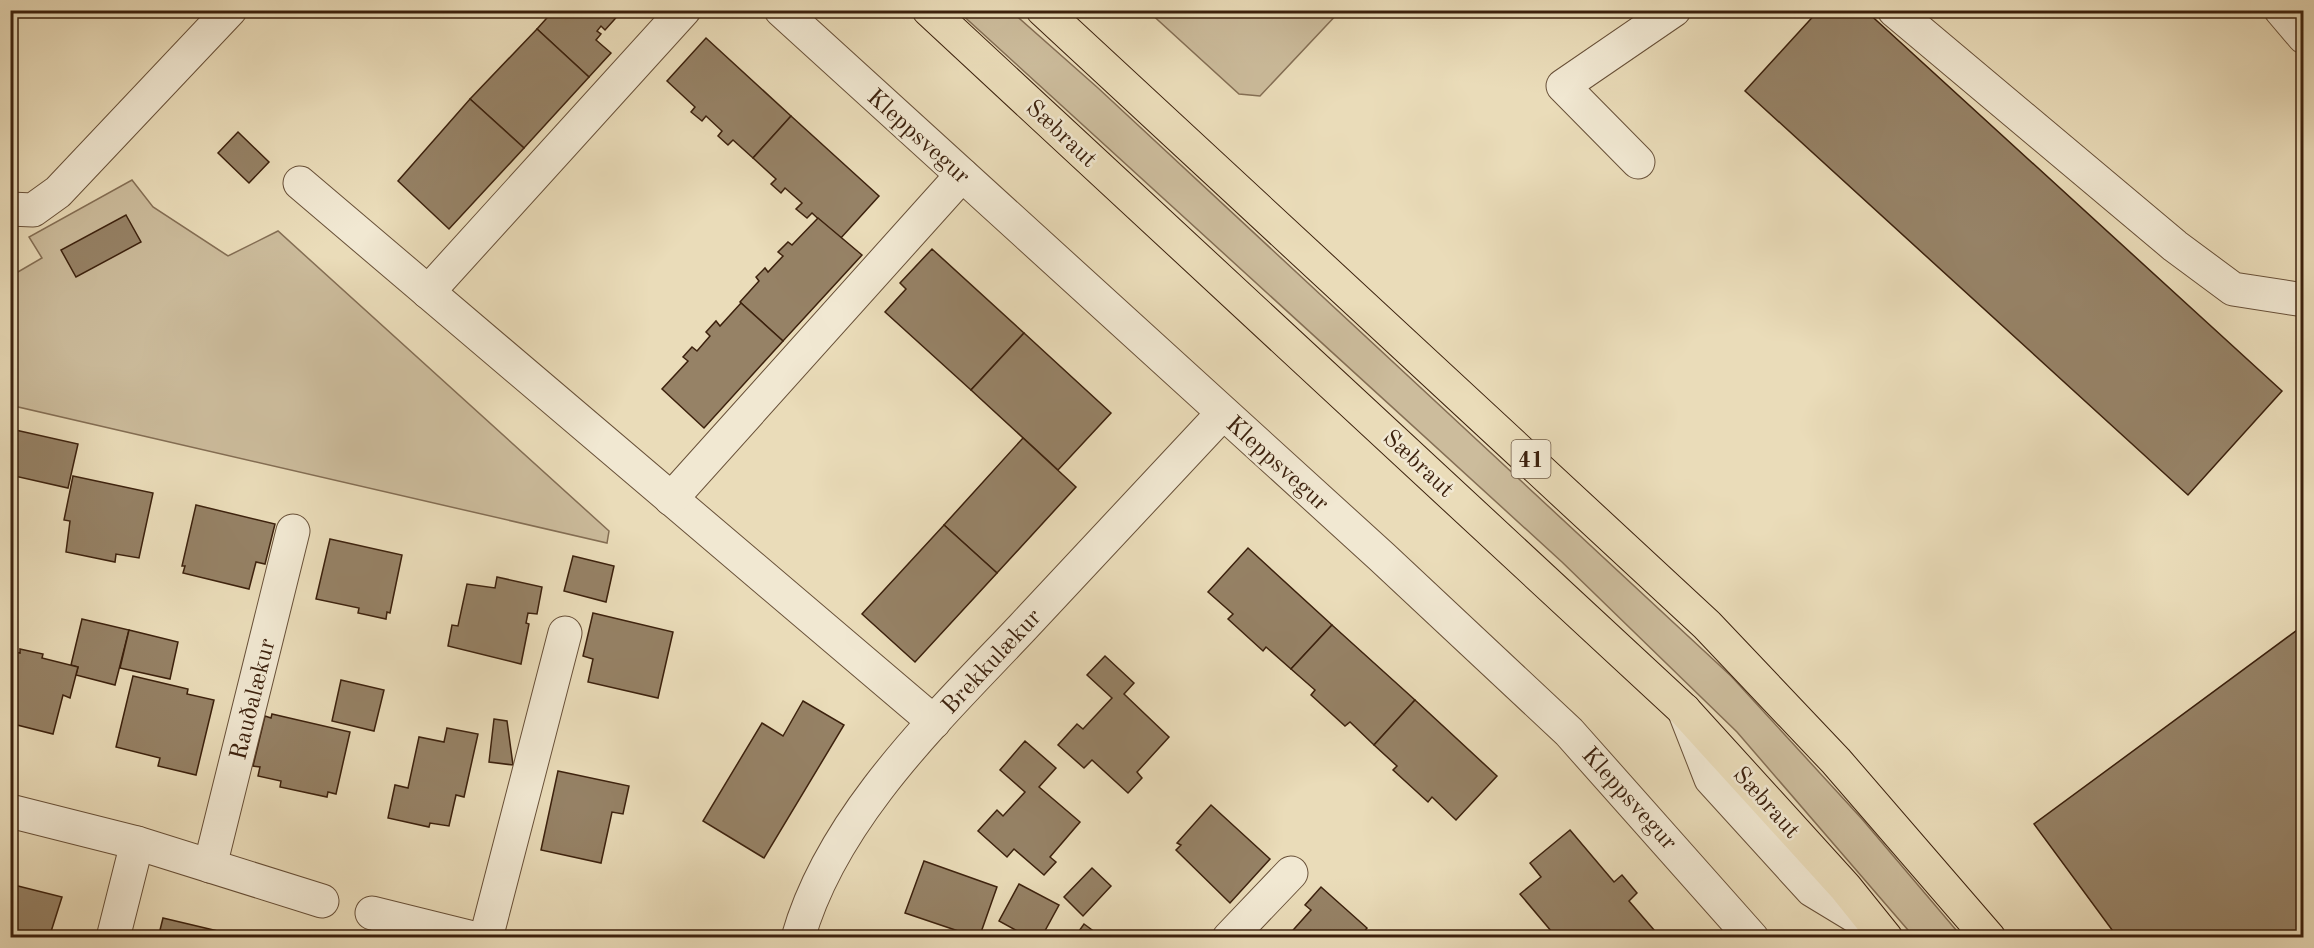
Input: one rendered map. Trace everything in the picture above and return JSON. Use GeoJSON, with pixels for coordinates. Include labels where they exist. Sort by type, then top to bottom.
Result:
{"type":"FeatureCollection","features":[{"type":"Feature","properties":{"kind":"main road","name":"Sæbraut"},"geometry":{"type":"LineString","coordinates":[[929,10],[1684,710],[1845,887],[1883,934]]}},
{"type":"Feature","properties":{"kind":"main road","name":"41"},"geometry":{"type":"LineString","coordinates":[[1042,10],[1707,625],[1836,760],[1989,938]]}},
{"type":"Feature","properties":{"kind":"street"},"geometry":{"type":"LineString","coordinates":[[10,209],[33,210],[58,192],[230,10]]}},
{"type":"Feature","properties":{"kind":"street"},"geometry":{"type":"LineString","coordinates":[[428,292],[684,10]]}},
{"type":"Feature","properties":{"kind":"street","name":"Kleppsvegur"},"geometry":{"type":"LineString","coordinates":[[781,10],[1569,732],[1752,938]]}},
{"type":"Feature","properties":{"kind":"street"},"geometry":{"type":"LineString","coordinates":[[1638,162],[1563,86],[1674,10]]}},
{"type":"Feature","properties":{"kind":"street"},"geometry":{"type":"LineString","coordinates":[[1894,10],[2175,246],[2233,289],[2304,300]]}},
{"type":"Feature","properties":{"kind":"street"},"geometry":{"type":"LineString","coordinates":[[2281,10],[2304,37]]}},
{"type":"Feature","properties":{"kind":"street"},"geometry":{"type":"LineString","coordinates":[[671,499],[962,175]]}},
{"type":"Feature","properties":{"kind":"street"},"geometry":{"type":"LineString","coordinates":[[300,183],[934,722]]}},
{"type":"Feature","properties":{"kind":"street","name":"Brekkulækur"},"geometry":{"type":"LineString","coordinates":[[798,938],[806,911],[848,831],[914,743],[1223,413]]}},
{"type":"Feature","properties":{"kind":"street","name":"Rauðalækur"},"geometry":{"type":"LineString","coordinates":[[210,866],[293,531]]}},
{"type":"Feature","properties":{"kind":"street"},"geometry":{"type":"LineString","coordinates":[[486,938],[565,633]]}},
{"type":"Feature","properties":{"kind":"street"},"geometry":{"type":"LineString","coordinates":[[10,811],[137,843],[322,901]]}},
{"type":"Feature","properties":{"kind":"street"},"geometry":{"type":"LineString","coordinates":[[113,938],[137,843]]}},
{"type":"Feature","properties":{"kind":"street"},"geometry":{"type":"LineString","coordinates":[[1229,938],[1291,873]]}},
{"type":"Feature","properties":{"kind":"street"},"geometry":{"type":"LineString","coordinates":[[372,913],[473,938]]}},
{"type":"Feature","properties":{"kind":"shaded area"},"geometry":{"type":"Polygon","coordinates":[[[1289,10],[1297,17],[1302,11],[1340,11],[1260,96],[1239,94],[1148,11],[1289,10]]]}},
{"type":"Feature","properties":{"kind":"shaded area"},"geometry":{"type":"Polygon","coordinates":[[[958,11],[1011,11],[1098,88],[1731,676],[1862,819],[1962,937],[1914,937],[1737,732],[1562,562],[958,11]]]}},
{"type":"Feature","properties":{"kind":"shaded area"},"geometry":{"type":"Polygon","coordinates":[[[132,180],[153,207],[228,256],[278,231],[609,531],[607,543],[14,406],[11,400],[11,276],[42,258],[29,237],[132,180]]]}},
{"type":"Feature","properties":{"kind":"building"},"geometry":{"type":"Polygon","coordinates":[[[554,10],[569,13],[571,10],[623,10],[605,30],[601,26],[597,31],[601,34],[596,40],[611,53],[589,77],[537,29],[554,10]]]}},
{"type":"Feature","properties":{"kind":"building"},"geometry":{"type":"Polygon","coordinates":[[[1819,10],[1865,10],[2282,391],[2188,495],[1745,91],[1819,10]]]}},
{"type":"Feature","properties":{"kind":"building"},"geometry":{"type":"Polygon","coordinates":[[[537,29],[589,77],[524,148],[470,99],[537,29]]]}},
{"type":"Feature","properties":{"kind":"building"},"geometry":{"type":"Polygon","coordinates":[[[706,38],[791,116],[753,158],[733,140],[728,145],[718,136],[722,131],[706,116],[702,121],[691,112],[695,107],[667,81],[706,38]]]}},
{"type":"Feature","properties":{"kind":"building"},"geometry":{"type":"Polygon","coordinates":[[[470,99],[524,148],[449,229],[398,181],[470,99]]]}},
{"type":"Feature","properties":{"kind":"building"},"geometry":{"type":"Polygon","coordinates":[[[791,116],[879,196],[840,239],[812,213],[807,218],[796,209],[802,203],[785,188],[781,193],[771,184],[776,179],[753,158],[791,116]]]}},
{"type":"Feature","properties":{"kind":"building"},"geometry":{"type":"Polygon","coordinates":[[[238,132],[269,162],[249,183],[218,153],[238,132]]]}},
{"type":"Feature","properties":{"kind":"building"},"geometry":{"type":"Polygon","coordinates":[[[126,215],[141,242],[76,277],[61,250],[126,215]]]}},
{"type":"Feature","properties":{"kind":"building"},"geometry":{"type":"Polygon","coordinates":[[[818,218],[862,255],[783,341],[740,302],[759,281],[756,277],[765,268],[768,272],[783,256],[778,252],[788,242],[792,245],[818,218]]]}},
{"type":"Feature","properties":{"kind":"building"},"geometry":{"type":"Polygon","coordinates":[[[932,249],[1024,333],[971,390],[885,312],[906,289],[900,283],[932,249]]]}},
{"type":"Feature","properties":{"kind":"building"},"geometry":{"type":"Polygon","coordinates":[[[741,303],[783,341],[704,428],[662,389],[688,361],[683,357],[692,347],[697,351],[710,336],[706,332],[716,321],[720,326],[741,303]]]}},
{"type":"Feature","properties":{"kind":"building"},"geometry":{"type":"Polygon","coordinates":[[[1024,333],[1111,413],[1058,470],[971,390],[1024,333]]]}},
{"type":"Feature","properties":{"kind":"building"},"geometry":{"type":"Polygon","coordinates":[[[11,429],[78,444],[68,488],[10,475],[11,429]]]}},
{"type":"Feature","properties":{"kind":"building"},"geometry":{"type":"Polygon","coordinates":[[[1023,438],[1076,487],[997,573],[944,525],[1023,438]]]}},
{"type":"Feature","properties":{"kind":"building"},"geometry":{"type":"Polygon","coordinates":[[[73,476],[153,493],[139,558],[116,554],[115,562],[66,552],[70,521],[64,520],[73,476]]]}},
{"type":"Feature","properties":{"kind":"building"},"geometry":{"type":"Polygon","coordinates":[[[196,505],[275,524],[265,564],[256,562],[249,589],[183,573],[185,566],[182,566],[196,505]]]}},
{"type":"Feature","properties":{"kind":"building"},"geometry":{"type":"Polygon","coordinates":[[[944,525],[997,573],[915,662],[862,614],[944,525]]]}},
{"type":"Feature","properties":{"kind":"building"},"geometry":{"type":"Polygon","coordinates":[[[330,539],[402,555],[390,613],[387,612],[386,619],[358,613],[359,608],[316,599],[330,539]]]}},
{"type":"Feature","properties":{"kind":"building"},"geometry":{"type":"Polygon","coordinates":[[[1248,548],[1332,625],[1291,669],[1266,647],[1263,651],[1228,619],[1233,614],[1208,592],[1248,548]]]}},
{"type":"Feature","properties":{"kind":"building"},"geometry":{"type":"Polygon","coordinates":[[[573,556],[614,566],[606,602],[564,591],[573,556]]]}},
{"type":"Feature","properties":{"kind":"building"},"geometry":{"type":"Polygon","coordinates":[[[497,577],[542,587],[537,614],[528,613],[526,623],[529,624],[521,664],[448,646],[452,625],[458,626],[467,584],[495,588],[497,577]]]}},
{"type":"Feature","properties":{"kind":"building"},"geometry":{"type":"Polygon","coordinates":[[[593,613],[673,632],[658,698],[588,682],[593,659],[583,656],[593,613]]]}},
{"type":"Feature","properties":{"kind":"building"},"geometry":{"type":"Polygon","coordinates":[[[82,619],[129,630],[115,685],[76,675],[78,667],[71,665],[82,619]]]}},
{"type":"Feature","properties":{"kind":"building"},"geometry":{"type":"Polygon","coordinates":[[[1332,625],[1415,700],[1374,745],[1350,722],[1345,726],[1311,695],[1315,690],[1291,669],[1332,625]]]}},
{"type":"Feature","properties":{"kind":"building"},"geometry":{"type":"Polygon","coordinates":[[[2304,625],[2304,938],[2118,938],[2034,824],[2304,625]]]}},
{"type":"Feature","properties":{"kind":"building"},"geometry":{"type":"Polygon","coordinates":[[[129,630],[178,642],[170,679],[120,668],[129,630]]]}},
{"type":"Feature","properties":{"kind":"building"},"geometry":{"type":"Polygon","coordinates":[[[20,649],[43,654],[42,658],[78,667],[70,698],[63,695],[53,734],[17,725],[15,734],[10,733],[10,651],[20,653],[20,649]]]}},
{"type":"Feature","properties":{"kind":"building"},"geometry":{"type":"Polygon","coordinates":[[[1105,656],[1134,683],[1124,694],[1169,737],[1137,772],[1142,778],[1128,793],[1092,760],[1084,768],[1058,745],[1077,724],[1083,729],[1112,698],[1087,675],[1105,656]]]}},
{"type":"Feature","properties":{"kind":"building"},"geometry":{"type":"Polygon","coordinates":[[[133,676],[188,689],[187,694],[214,700],[196,775],[158,766],[160,758],[116,747],[133,676]]]}},
{"type":"Feature","properties":{"kind":"building"},"geometry":{"type":"Polygon","coordinates":[[[341,680],[384,690],[374,731],[332,721],[341,680]]]}},
{"type":"Feature","properties":{"kind":"building"},"geometry":{"type":"Polygon","coordinates":[[[1415,700],[1497,776],[1456,820],[1432,797],[1428,802],[1393,770],[1397,766],[1374,745],[1415,700]]]}},
{"type":"Feature","properties":{"kind":"building"},"geometry":{"type":"Polygon","coordinates":[[[803,701],[844,725],[764,858],[703,821],[762,723],[783,736],[803,701]]]}},
{"type":"Feature","properties":{"kind":"building"},"geometry":{"type":"Polygon","coordinates":[[[272,714],[350,732],[336,794],[328,792],[327,797],[280,787],[281,781],[258,776],[260,767],[253,766],[265,716],[271,718],[272,714]]]}},
{"type":"Feature","properties":{"kind":"building"},"geometry":{"type":"Polygon","coordinates":[[[494,719],[507,721],[513,765],[489,762],[494,719]]]}},
{"type":"Feature","properties":{"kind":"building"},"geometry":{"type":"Polygon","coordinates":[[[447,728],[478,734],[464,797],[456,795],[449,826],[430,823],[429,827],[388,818],[395,785],[408,788],[419,737],[444,742],[447,728]]]}},
{"type":"Feature","properties":{"kind":"building"},"geometry":{"type":"Polygon","coordinates":[[[1025,741],[1056,768],[1039,787],[1080,822],[1050,857],[1056,862],[1044,875],[1014,849],[1007,857],[978,831],[997,810],[1003,816],[1025,792],[1000,770],[1025,741]]]}},
{"type":"Feature","properties":{"kind":"building"},"geometry":{"type":"Polygon","coordinates":[[[558,771],[629,786],[623,814],[612,812],[601,863],[541,850],[558,771]]]}},
{"type":"Feature","properties":{"kind":"building"},"geometry":{"type":"Polygon","coordinates":[[[1211,805],[1270,859],[1230,903],[1176,850],[1181,845],[1177,843],[1211,805]]]}},
{"type":"Feature","properties":{"kind":"building"},"geometry":{"type":"Polygon","coordinates":[[[1570,830],[1614,882],[1622,875],[1637,893],[1629,901],[1661,938],[1557,938],[1520,894],[1541,877],[1530,863],[1570,830]]]}},
{"type":"Feature","properties":{"kind":"building"},"geometry":{"type":"Polygon","coordinates":[[[924,861],[997,887],[979,938],[905,913],[924,861]]]}},
{"type":"Feature","properties":{"kind":"building"},"geometry":{"type":"Polygon","coordinates":[[[1092,868],[1111,886],[1083,916],[1064,897],[1092,868]]]}},
{"type":"Feature","properties":{"kind":"building"},"geometry":{"type":"Polygon","coordinates":[[[10,884],[62,897],[49,938],[10,938],[10,884]]]}},
{"type":"Feature","properties":{"kind":"building"},"geometry":{"type":"Polygon","coordinates":[[[1019,884],[1059,905],[1041,938],[1030,938],[999,921],[1019,884]]]}},
{"type":"Feature","properties":{"kind":"building"},"geometry":{"type":"Polygon","coordinates":[[[1321,887],[1367,928],[1359,938],[1286,938],[1311,910],[1305,905],[1321,887]]]}},
{"type":"Feature","properties":{"kind":"building"},"geometry":{"type":"Polygon","coordinates":[[[163,918],[239,936],[238,938],[158,938],[163,918]]]}},
{"type":"Feature","properties":{"kind":"building"},"geometry":{"type":"Polygon","coordinates":[[[1084,924],[1103,938],[1074,938],[1084,924]]]}}]}
